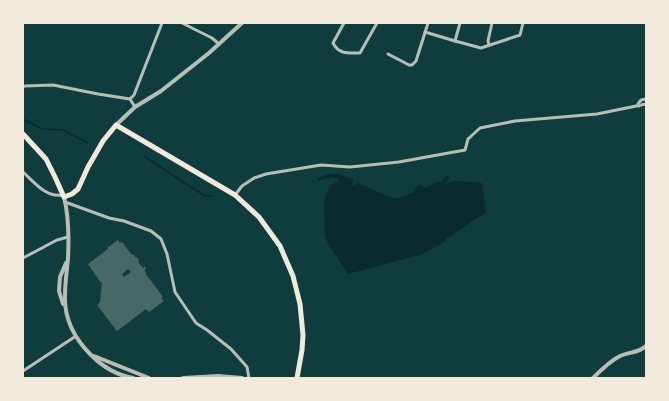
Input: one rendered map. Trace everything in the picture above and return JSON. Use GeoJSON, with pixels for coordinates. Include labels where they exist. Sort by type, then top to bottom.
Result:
{"type":"FeatureCollection","features":[{"type":"Feature","properties":{"kind":"main road"},"geometry":{"type":"LineString","coordinates":[[23,134],[46,159],[56,177],[64,198],[78,189],[88,167],[103,141],[116,125],[235,195],[259,217],[280,246],[293,276],[300,304],[303,335],[297,378]]}},
{"type":"Feature","properties":{"kind":"street"},"geometry":{"type":"LineString","coordinates":[[130,100],[134,95],[162,23]]}},
{"type":"Feature","properties":{"kind":"street"},"geometry":{"type":"LineString","coordinates":[[182,23],[212,38],[219,44]]}},
{"type":"Feature","properties":{"kind":"street"},"geometry":{"type":"LineString","coordinates":[[116,125],[136,106],[160,91],[209,53],[242,23]]}},
{"type":"Feature","properties":{"kind":"street"},"geometry":{"type":"LineString","coordinates":[[344,23],[333,43],[336,48],[343,52],[349,53],[360,53],[377,23]]}},
{"type":"Feature","properties":{"kind":"street"},"geometry":{"type":"LineString","coordinates":[[388,54],[409,65],[412,65],[416,61],[428,23]]}},
{"type":"Feature","properties":{"kind":"street"},"geometry":{"type":"LineString","coordinates":[[455,41],[460,23]]}},
{"type":"Feature","properties":{"kind":"street"},"geometry":{"type":"LineString","coordinates":[[490,45],[488,42],[492,23]]}},
{"type":"Feature","properties":{"kind":"street"},"geometry":{"type":"LineString","coordinates":[[425,32],[481,48],[520,36],[523,23]]}},
{"type":"Feature","properties":{"kind":"street"},"geometry":{"type":"LineString","coordinates":[[23,87],[53,85],[130,100],[136,106]]}},
{"type":"Feature","properties":{"kind":"street"},"geometry":{"type":"LineString","coordinates":[[639,106],[638,104],[640,100],[646,99]]}},
{"type":"Feature","properties":{"kind":"street"},"geometry":{"type":"LineString","coordinates":[[235,195],[242,186],[254,178],[266,174],[321,165],[350,166],[399,162],[465,150],[468,139],[480,128],[514,121],[598,114],[646,104]]}},
{"type":"Feature","properties":{"kind":"street"},"geometry":{"type":"LineString","coordinates":[[23,172],[44,191],[64,198],[109,218],[124,221],[151,231],[161,239],[167,254],[175,292],[196,323],[208,330],[231,349],[247,367],[249,378]]}},
{"type":"Feature","properties":{"kind":"street"},"geometry":{"type":"LineString","coordinates":[[64,198],[67,215],[68,237],[68,259],[64,296],[67,318],[76,336],[99,363],[111,371],[133,378]]}},
{"type":"Feature","properties":{"kind":"street"},"geometry":{"type":"LineString","coordinates":[[23,258],[57,240],[68,237]]}},
{"type":"Feature","properties":{"kind":"street"},"geometry":{"type":"LineString","coordinates":[[23,371],[76,336]]}},
{"type":"Feature","properties":{"kind":"street"},"geometry":{"type":"LineString","coordinates":[[593,378],[609,363],[620,356],[643,349],[646,346]]}},
{"type":"Feature","properties":{"kind":"street"},"geometry":{"type":"LineString","coordinates":[[90,354],[149,378]]}},
{"type":"Feature","properties":{"kind":"street"},"geometry":{"type":"LineString","coordinates":[[184,378],[218,376],[242,378]]}},
{"type":"Feature","properties":{"kind":"water"},"geometry":{"type":"Polygon","coordinates":[[[329,174],[337,174],[353,179],[352,185],[358,183],[392,198],[399,198],[413,192],[417,186],[421,185],[424,188],[440,181],[440,183],[448,174],[450,177],[445,185],[452,181],[482,183],[486,212],[444,242],[423,254],[348,274],[329,246],[325,236],[324,201],[331,185],[335,182],[339,183],[339,179],[332,178],[318,181],[318,178],[329,174]]]}},
{"type":"Feature","properties":{"kind":"building"},"geometry":{"type":"Polygon","coordinates":[[[118,240],[120,243],[122,242],[132,255],[133,254],[136,258],[137,257],[138,262],[143,268],[145,266],[145,273],[163,297],[161,298],[164,301],[149,312],[146,309],[117,331],[97,305],[100,302],[102,282],[101,283],[88,264],[108,249],[107,248],[118,240]],[[128,269],[122,274],[124,277],[131,272],[128,269]]]}},
{"type":"Feature","properties":{"kind":"waterway"},"geometry":{"type":"LineString","coordinates":[[23,119],[42,129],[63,130],[88,143]]}},
{"type":"Feature","properties":{"kind":"waterway"},"geometry":{"type":"LineString","coordinates":[[145,157],[205,196],[212,196]]}}]}
